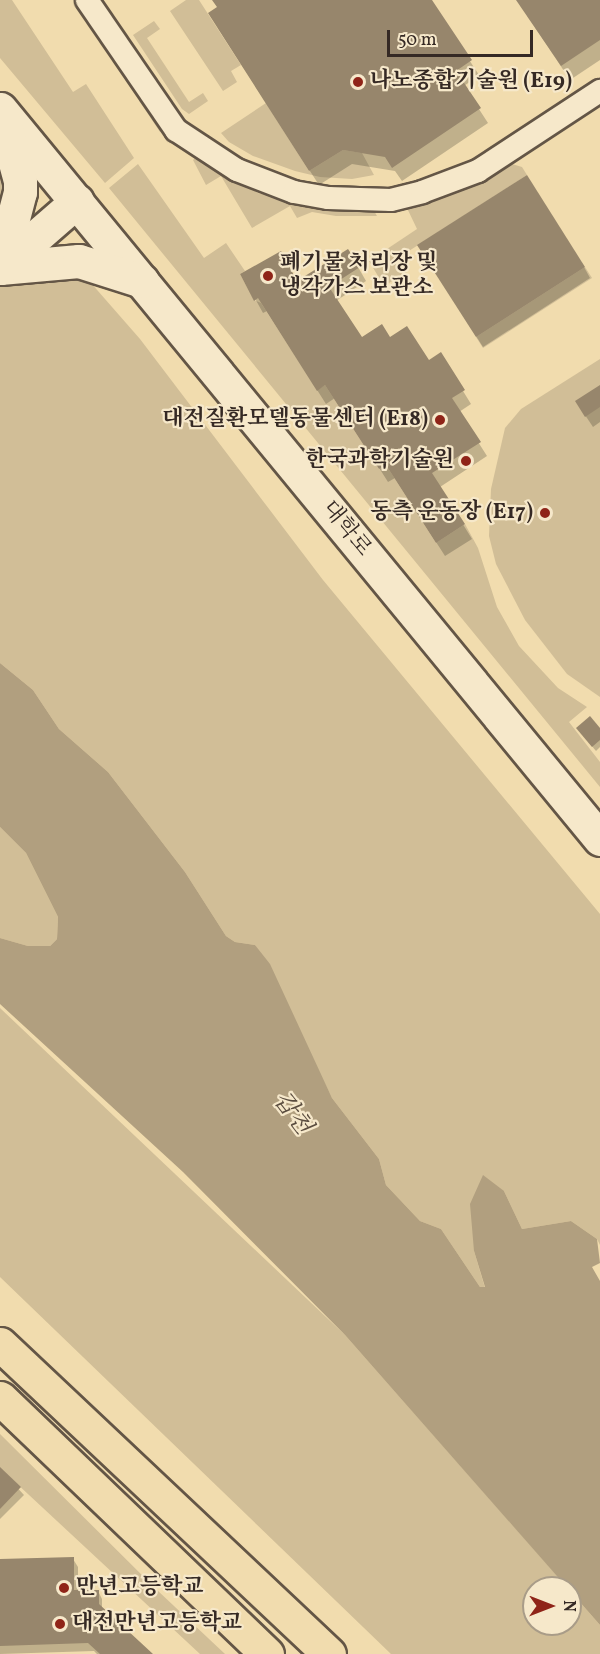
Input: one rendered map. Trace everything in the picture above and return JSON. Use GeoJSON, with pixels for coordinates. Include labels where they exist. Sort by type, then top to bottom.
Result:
{"type":"FeatureCollection","features":[{"type":"Feature","properties":{"kind":"main road"},"geometry":{"type":"LineString","coordinates":[[0,268],[19,200],[20,181],[1,110]]}},
{"type":"Feature","properties":{"kind":"main road","name":"대학로"},"geometry":{"type":"LineString","coordinates":[[1,110],[600,838]]}},
{"type":"Feature","properties":{"kind":"main road"},"geometry":{"type":"LineString","coordinates":[[0,268],[77,201]]}},
{"type":"Feature","properties":{"kind":"main road"},"geometry":{"type":"LineString","coordinates":[[0,268],[79,261],[142,281]]}},
{"type":"Feature","properties":{"kind":"main road"},"geometry":{"type":"LineString","coordinates":[[0,1344],[329,1654]]}},
{"type":"Feature","properties":{"kind":"main road"},"geometry":{"type":"LineString","coordinates":[[0,1398],[267,1654]]}},
{"type":"Feature","properties":{"kind":"street"},"geometry":{"type":"LineString","coordinates":[[87,0],[176,130],[237,170],[294,192],[328,198],[391,200],[423,192],[478,171],[600,91]]}},
{"type":"Feature","properties":{"kind":"shaded area"},"geometry":{"type":"Polygon","coordinates":[[[0,0],[12,0],[73,92],[86,84],[134,158],[105,183],[0,58],[0,0]]]}},
{"type":"Feature","properties":{"kind":"shaded area"},"geometry":{"type":"Polygon","coordinates":[[[186,0],[199,0],[241,65],[231,71],[237,82],[223,91],[170,11],[186,0]]]}},
{"type":"Feature","properties":{"kind":"shaded area"},"geometry":{"type":"Polygon","coordinates":[[[154,21],[160,29],[147,38],[189,102],[203,93],[208,101],[189,114],[182,109],[133,35],[154,21]]]}},
{"type":"Feature","properties":{"kind":"shaded area"},"geometry":{"type":"Polygon","coordinates":[[[104,43],[163,127],[160,132],[102,45],[104,43]]]}},
{"type":"Feature","properties":{"kind":"shaded area"},"geometry":{"type":"Polygon","coordinates":[[[266,103],[309,171],[343,150],[362,153],[374,175],[352,179],[320,177],[295,171],[253,156],[229,142],[221,133],[266,103]]]}},
{"type":"Feature","properties":{"kind":"shaded area"},"geometry":{"type":"Polygon","coordinates":[[[196,157],[258,193],[313,207],[358,211],[373,209],[377,216],[336,216],[312,212],[297,218],[290,206],[252,228],[221,176],[206,185],[193,160],[196,157]]]}},
{"type":"Feature","properties":{"kind":"shaded area"},"geometry":{"type":"Polygon","coordinates":[[[138,164],[204,258],[226,243],[245,271],[240,274],[254,300],[261,303],[317,390],[325,385],[379,469],[386,465],[436,543],[465,524],[478,548],[497,607],[519,646],[558,688],[587,707],[569,722],[600,762],[600,787],[109,188],[138,164]]]}},
{"type":"Feature","properties":{"kind":"shaded area"},"geometry":{"type":"Polygon","coordinates":[[[512,164],[522,167],[527,175],[398,258],[407,272],[384,286],[369,261],[417,229],[407,208],[461,191],[512,164]]]}},
{"type":"Feature","properties":{"kind":"shaded area"},"geometry":{"type":"Polygon","coordinates":[[[0,179],[140,339],[323,580],[600,914],[600,1245],[597,1239],[571,1221],[522,1229],[504,1191],[474,1251],[485,1288],[480,1287],[441,1229],[420,1221],[386,1185],[379,1159],[332,1098],[255,945],[235,942],[226,936],[185,872],[108,772],[59,729],[33,690],[0,663],[0,179]]]}},
{"type":"Feature","properties":{"kind":"shaded area"},"geometry":{"type":"Polygon","coordinates":[[[585,267],[592,278],[483,348],[476,337],[585,267]]]}},
{"type":"Feature","properties":{"kind":"shaded area","name":"동측 운동장 (E17)"},"geometry":{"type":"Polygon","coordinates":[[[600,359],[600,697],[567,674],[525,620],[496,564],[489,536],[491,489],[505,428],[521,409],[600,359]]]}},
{"type":"Feature","properties":{"kind":"shaded area"},"geometry":{"type":"Polygon","coordinates":[[[0,827],[26,853],[58,917],[57,939],[50,946],[28,946],[0,938],[0,827]]]}},
{"type":"Feature","properties":{"kind":"shaded area"},"geometry":{"type":"Polygon","coordinates":[[[0,1008],[345,1335],[557,1576],[522,1576],[522,1636],[582,1636],[582,1605],[600,1625],[600,1654],[391,1654],[0,1277],[0,1008]]]}},
{"type":"Feature","properties":{"kind":"shaded area"},"geometry":{"type":"Polygon","coordinates":[[[0,1434],[225,1654],[200,1654],[0,1468],[0,1434]]]}},
{"type":"Feature","properties":{"kind":"water","name":"갑천"},"geometry":{"type":"Polygon","coordinates":[[[0,663],[33,690],[59,729],[108,772],[185,872],[226,936],[235,942],[255,945],[270,964],[332,1098],[379,1159],[386,1185],[420,1221],[441,1229],[480,1287],[485,1287],[474,1251],[470,1204],[483,1175],[504,1191],[522,1229],[571,1221],[597,1239],[600,1263],[592,1267],[600,1281],[600,1625],[582,1605],[582,1576],[557,1576],[345,1335],[183,1172],[0,1004],[0,938],[28,946],[50,946],[57,939],[58,917],[26,853],[0,827],[0,663]]]}},
{"type":"Feature","properties":{"kind":"building","name":"나노종합기술원 (E19)"},"geometry":{"type":"Polygon","coordinates":[[[212,0],[432,0],[472,60],[456,71],[481,108],[392,168],[385,157],[343,150],[309,171],[208,13],[217,7],[212,0]]]}},
{"type":"Feature","properties":{"kind":"building"},"geometry":{"type":"Polygon","coordinates":[[[516,0],[600,0],[600,40],[561,66],[516,0]]]}},
{"type":"Feature","properties":{"kind":"building"},"geometry":{"type":"Polygon","coordinates":[[[527,175],[585,267],[476,337],[417,245],[527,175]]]}},
{"type":"Feature","properties":{"kind":"building","name":"대전질환모델동물센터 (E18)"},"geometry":{"type":"Polygon","coordinates":[[[348,249],[360,267],[329,287],[362,337],[382,324],[390,337],[407,326],[429,360],[441,352],[465,390],[452,398],[481,442],[432,473],[465,524],[436,543],[386,465],[379,469],[325,385],[317,391],[258,298],[254,301],[240,274],[281,251],[297,281],[348,249]]]}},
{"type":"Feature","properties":{"kind":"building"},"geometry":{"type":"Polygon","coordinates":[[[600,385],[600,407],[585,417],[575,401],[600,385]]]}},
{"type":"Feature","properties":{"kind":"building"},"geometry":{"type":"Polygon","coordinates":[[[590,716],[600,728],[600,740],[592,747],[576,728],[590,716]]]}},
{"type":"Feature","properties":{"kind":"building"},"geometry":{"type":"Polygon","coordinates":[[[0,1467],[21,1487],[0,1509],[0,1467]]]}},
{"type":"Feature","properties":{"kind":"building","name":"대전만년고등학교"},"geometry":{"type":"Polygon","coordinates":[[[74,1557],[74,1590],[99,1590],[99,1604],[153,1654],[100,1654],[88,1643],[0,1646],[0,1559],[74,1557]]]}},
{"type":"Feature","properties":{"kind":"place","name":"나노종합기술원 (E19)"},"geometry":{"type":"Point","coordinates":[358,82]}},
{"type":"Feature","properties":{"kind":"place","name":"폐기물 처리장 및 냉각가스 보관소"},"geometry":{"type":"Point","coordinates":[268,276]}},
{"type":"Feature","properties":{"kind":"place","name":"대전질환모델동물센터 (E18)"},"geometry":{"type":"Point","coordinates":[440,420]}},
{"type":"Feature","properties":{"kind":"place","name":"한국과학기술원"},"geometry":{"type":"Point","coordinates":[466,461]}},
{"type":"Feature","properties":{"kind":"place","name":"동측 운동장 (E17)"},"geometry":{"type":"Point","coordinates":[545,513]}},
{"type":"Feature","properties":{"kind":"place","name":"만년고등학교"},"geometry":{"type":"Point","coordinates":[64,1588]}},
{"type":"Feature","properties":{"kind":"place","name":"대전만년고등학교"},"geometry":{"type":"Point","coordinates":[60,1624]}}]}
